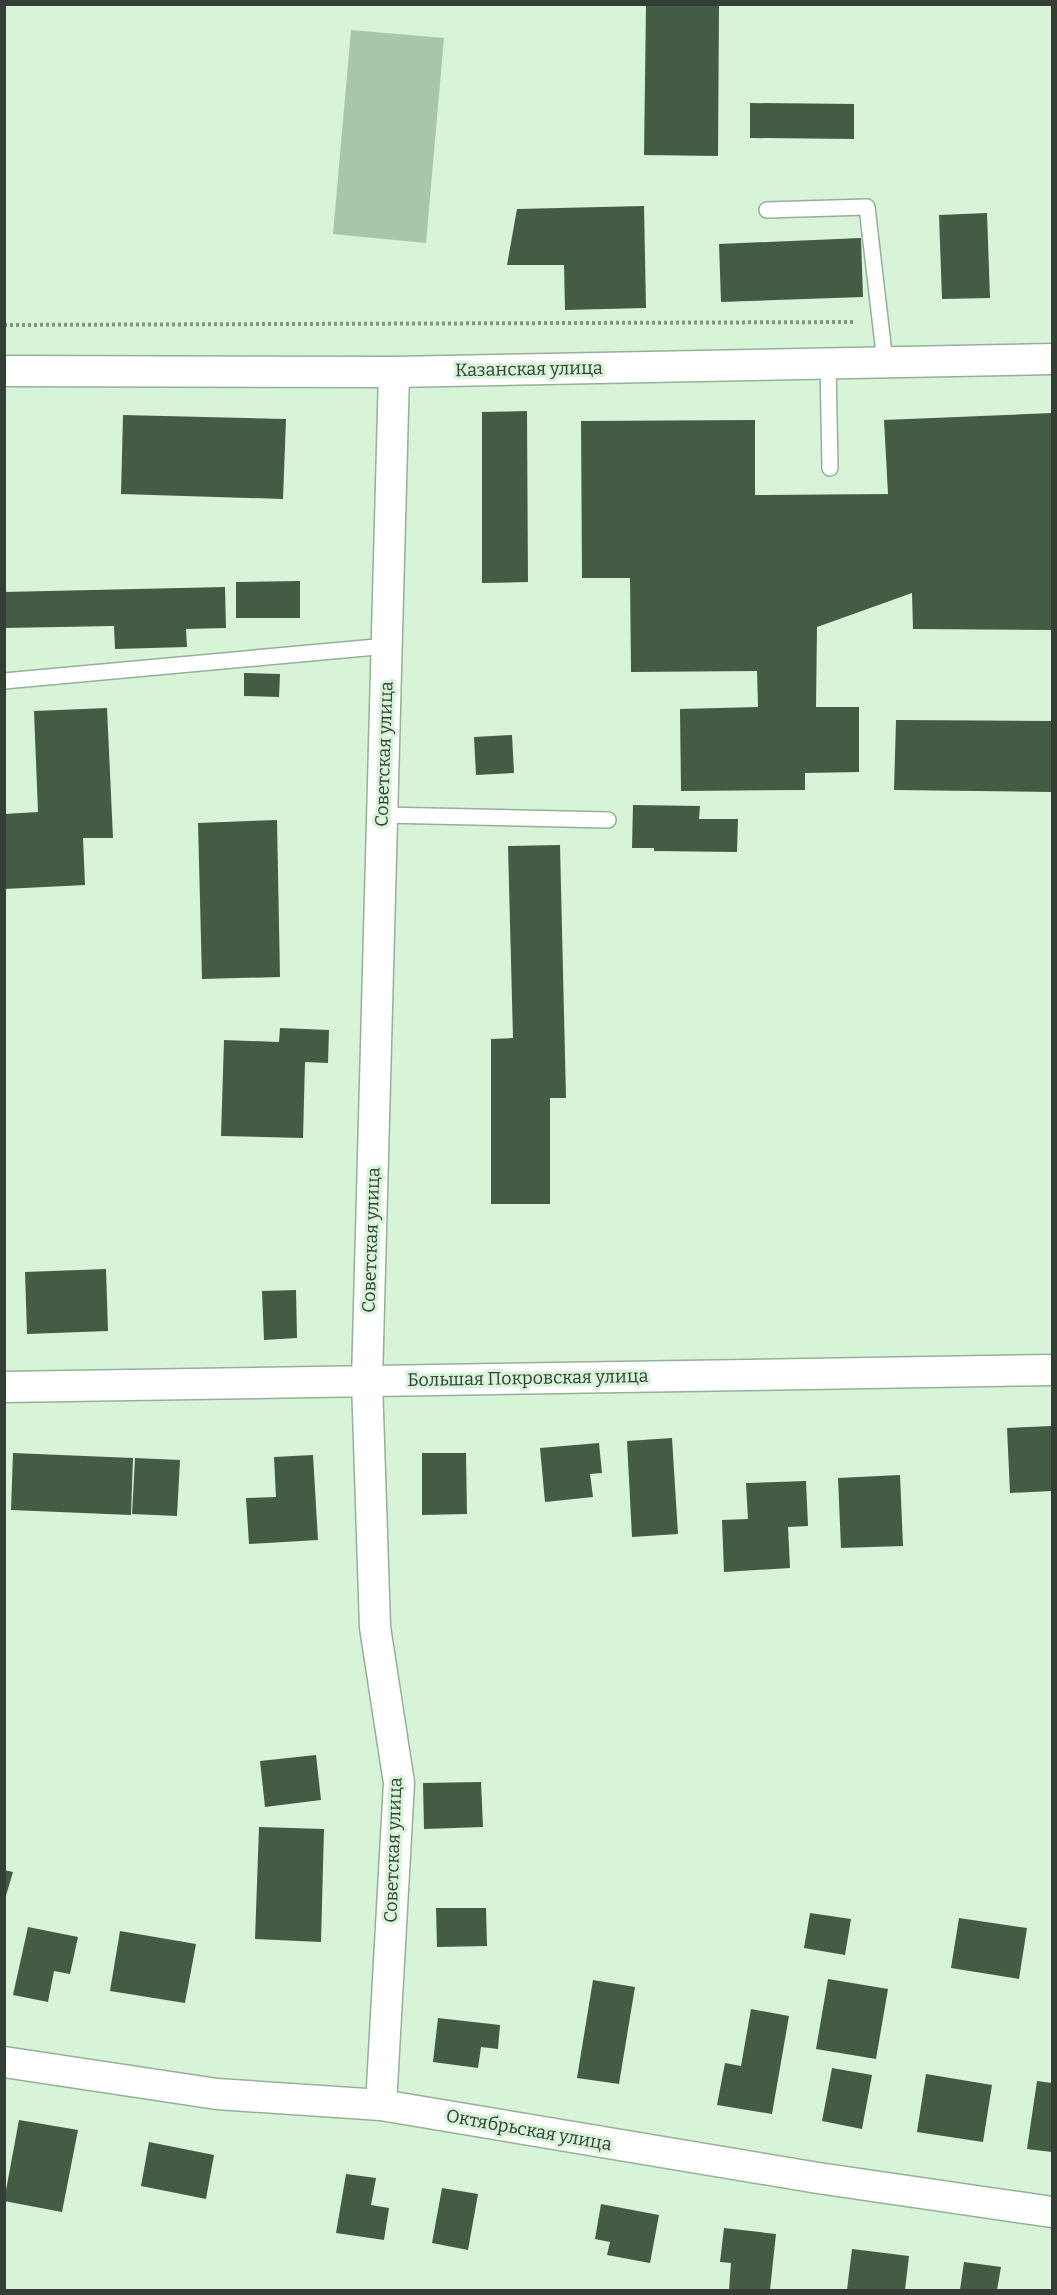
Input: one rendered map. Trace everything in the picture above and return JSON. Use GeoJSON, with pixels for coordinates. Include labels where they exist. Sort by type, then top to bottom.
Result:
{"type":"FeatureCollection","features":[{"type":"Feature","properties":{"kind":"street","name":"Казанская улица"},"geometry":{"type":"LineString","coordinates":[[4,370],[394,372],[1053,358]]}},
{"type":"Feature","properties":{"kind":"street","name":"Советская улица"},"geometry":{"type":"LineString","coordinates":[[381,2105],[399,1784],[375,1627],[367,1381],[394,372]]}},
{"type":"Feature","properties":{"kind":"street","name":"Большая Покровская улица"},"geometry":{"type":"LineString","coordinates":[[4,1387],[1053,1370]]}},
{"type":"Feature","properties":{"kind":"street","name":"Октябрьская улица"},"geometry":{"type":"LineString","coordinates":[[4,2062],[217,2094],[381,2105],[818,2178],[1053,2212]]}},
{"type":"Feature","properties":{"kind":"lane"},"geometry":{"type":"LineString","coordinates":[[767,210],[867,207],[885,362]]}},
{"type":"Feature","properties":{"kind":"lane"},"geometry":{"type":"LineString","coordinates":[[828,363],[830,468]]}},
{"type":"Feature","properties":{"kind":"lane"},"geometry":{"type":"LineString","coordinates":[[4,681],[387,646]]}},
{"type":"Feature","properties":{"kind":"lane"},"geometry":{"type":"LineString","coordinates":[[382,816],[608,820]]}},
{"type":"Feature","properties":{"kind":"path"},"geometry":{"type":"LineString","coordinates":[[4,325],[882,322]]}},
{"type":"Feature","properties":{"kind":"green space"},"geometry":{"type":"Polygon","coordinates":[[[351,30],[444,38],[426,243],[333,234],[351,30]]]}},
{"type":"Feature","properties":{"kind":"building"},"geometry":{"type":"Polygon","coordinates":[[[646,4],[719,4],[718,156],[644,155],[646,4]]]}},
{"type":"Feature","properties":{"kind":"building"},"geometry":{"type":"Polygon","coordinates":[[[750,103],[854,104],[854,139],[750,138],[750,103]]]}},
{"type":"Feature","properties":{"kind":"building"},"geometry":{"type":"Polygon","coordinates":[[[644,206],[646,308],[565,310],[564,265],[507,265],[517,209],[644,206]]]}},
{"type":"Feature","properties":{"kind":"building"},"geometry":{"type":"Polygon","coordinates":[[[987,213],[990,298],[942,299],[939,215],[987,213]]]}},
{"type":"Feature","properties":{"kind":"building"},"geometry":{"type":"Polygon","coordinates":[[[861,238],[863,297],[721,302],[719,244],[861,238]]]}},
{"type":"Feature","properties":{"kind":"building"},"geometry":{"type":"Polygon","coordinates":[[[527,411],[528,582],[482,583],[482,412],[527,411]]]}},
{"type":"Feature","properties":{"kind":"building"},"geometry":{"type":"Polygon","coordinates":[[[1052,413],[1052,630],[913,629],[912,593],[817,627],[816,707],[859,707],[859,772],[805,773],[805,790],[681,791],[680,709],[758,707],[757,671],[631,672],[630,578],[582,578],[581,421],[755,420],[755,495],[888,494],[884,420],[1052,413]]]}},
{"type":"Feature","properties":{"kind":"building"},"geometry":{"type":"Polygon","coordinates":[[[123,415],[286,419],[283,499],[121,494],[123,415]]]}},
{"type":"Feature","properties":{"kind":"building"},"geometry":{"type":"Polygon","coordinates":[[[300,581],[300,618],[236,618],[236,582],[300,581]]]}},
{"type":"Feature","properties":{"kind":"building"},"geometry":{"type":"Polygon","coordinates":[[[225,587],[226,628],[186,629],[187,647],[115,649],[114,626],[4,628],[4,592],[225,587]]]}},
{"type":"Feature","properties":{"kind":"building"},"geometry":{"type":"Polygon","coordinates":[[[244,673],[280,674],[279,697],[244,696],[244,673]]]}},
{"type":"Feature","properties":{"kind":"building"},"geometry":{"type":"Polygon","coordinates":[[[107,708],[113,838],[83,838],[85,885],[4,889],[4,814],[38,812],[34,711],[107,708]]]}},
{"type":"Feature","properties":{"kind":"building"},"geometry":{"type":"Polygon","coordinates":[[[896,720],[1052,721],[1052,792],[894,790],[896,720]]]}},
{"type":"Feature","properties":{"kind":"building"},"geometry":{"type":"Polygon","coordinates":[[[512,735],[514,773],[476,775],[474,737],[512,735]]]}},
{"type":"Feature","properties":{"kind":"building"},"geometry":{"type":"Polygon","coordinates":[[[633,805],[700,806],[699,819],[738,819],[737,852],[654,851],[654,848],[632,848],[633,805]]]}},
{"type":"Feature","properties":{"kind":"building"},"geometry":{"type":"Polygon","coordinates":[[[277,820],[280,977],[202,979],[198,823],[277,820]]]}},
{"type":"Feature","properties":{"kind":"building"},"geometry":{"type":"Polygon","coordinates":[[[560,845],[566,1098],[550,1098],[550,1204],[491,1204],[491,1039],[513,1038],[508,846],[560,845]]]}},
{"type":"Feature","properties":{"kind":"building"},"geometry":{"type":"Polygon","coordinates":[[[280,1028],[329,1030],[328,1063],[305,1062],[303,1138],[221,1136],[224,1040],[279,1042],[280,1028]]]}},
{"type":"Feature","properties":{"kind":"building"},"geometry":{"type":"Polygon","coordinates":[[[106,1269],[108,1331],[27,1334],[25,1272],[106,1269]]]}},
{"type":"Feature","properties":{"kind":"building"},"geometry":{"type":"Polygon","coordinates":[[[296,1290],[297,1338],[264,1340],[262,1291],[296,1290]]]}},
{"type":"Feature","properties":{"kind":"building"},"geometry":{"type":"Polygon","coordinates":[[[1052,1426],[1052,1491],[1010,1493],[1007,1428],[1052,1426]]]}},
{"type":"Feature","properties":{"kind":"building"},"geometry":{"type":"Polygon","coordinates":[[[672,1438],[678,1534],[632,1537],[627,1441],[672,1438]]]}},
{"type":"Feature","properties":{"kind":"building"},"geometry":{"type":"Polygon","coordinates":[[[599,1443],[602,1473],[590,1474],[593,1497],[545,1502],[540,1448],[599,1443]]]}},
{"type":"Feature","properties":{"kind":"building"},"geometry":{"type":"Polygon","coordinates":[[[13,1453],[133,1458],[131,1515],[11,1510],[13,1453]]]}},
{"type":"Feature","properties":{"kind":"building"},"geometry":{"type":"Polygon","coordinates":[[[422,1453],[466,1453],[467,1514],[422,1515],[422,1453]]]}},
{"type":"Feature","properties":{"kind":"building"},"geometry":{"type":"Polygon","coordinates":[[[313,1455],[318,1540],[249,1544],[246,1498],[276,1497],[274,1457],[313,1455]]]}},
{"type":"Feature","properties":{"kind":"building"},"geometry":{"type":"Polygon","coordinates":[[[135,1458],[180,1460],[177,1516],[132,1514],[135,1458]]]}},
{"type":"Feature","properties":{"kind":"building"},"geometry":{"type":"Polygon","coordinates":[[[900,1475],[903,1546],[841,1548],[838,1478],[900,1475]]]}},
{"type":"Feature","properties":{"kind":"building"},"geometry":{"type":"Polygon","coordinates":[[[806,1481],[808,1526],[788,1527],[790,1568],[724,1572],[722,1520],[748,1519],[746,1483],[806,1481]]]}},
{"type":"Feature","properties":{"kind":"building"},"geometry":{"type":"Polygon","coordinates":[[[316,1755],[321,1800],[265,1807],[260,1761],[316,1755]]]}},
{"type":"Feature","properties":{"kind":"building"},"geometry":{"type":"Polygon","coordinates":[[[481,1782],[483,1827],[424,1829],[423,1783],[481,1782]]]}},
{"type":"Feature","properties":{"kind":"building"},"geometry":{"type":"Polygon","coordinates":[[[259,1827],[324,1829],[321,1942],[255,1939],[259,1827]]]}},
{"type":"Feature","properties":{"kind":"building"},"geometry":{"type":"Polygon","coordinates":[[[4,1870],[13,1872],[5,1899],[4,1899],[4,1870]]]}},
{"type":"Feature","properties":{"kind":"building"},"geometry":{"type":"Polygon","coordinates":[[[436,1908],[486,1908],[487,1946],[437,1947],[436,1908]]]}},
{"type":"Feature","properties":{"kind":"building"},"geometry":{"type":"Polygon","coordinates":[[[810,1913],[851,1919],[845,1955],[804,1948],[810,1913]]]}},
{"type":"Feature","properties":{"kind":"building"},"geometry":{"type":"Polygon","coordinates":[[[959,1918],[1027,1928],[1019,1979],[951,1968],[959,1918]]]}},
{"type":"Feature","properties":{"kind":"building"},"geometry":{"type":"Polygon","coordinates":[[[28,1927],[78,1937],[70,1974],[54,1971],[48,2002],[13,1995],[28,1927]]]}},
{"type":"Feature","properties":{"kind":"building"},"geometry":{"type":"Polygon","coordinates":[[[120,1931],[196,1944],[185,2003],[110,1991],[120,1931]]]}},
{"type":"Feature","properties":{"kind":"building"},"geometry":{"type":"Polygon","coordinates":[[[828,1979],[888,1989],[876,2059],[816,2049],[828,1979]]]}},
{"type":"Feature","properties":{"kind":"building"},"geometry":{"type":"Polygon","coordinates":[[[593,1980],[635,1987],[619,2084],[577,2078],[593,1980]]]}},
{"type":"Feature","properties":{"kind":"building"},"geometry":{"type":"Polygon","coordinates":[[[751,2009],[789,2016],[772,2114],[717,2105],[725,2063],[741,2066],[751,2009]]]}},
{"type":"Feature","properties":{"kind":"building"},"geometry":{"type":"Polygon","coordinates":[[[438,2018],[500,2025],[498,2049],[481,2047],[478,2068],[433,2062],[438,2018]]]}},
{"type":"Feature","properties":{"kind":"building"},"geometry":{"type":"Polygon","coordinates":[[[832,2068],[872,2075],[862,2129],[822,2121],[832,2068]]]}},
{"type":"Feature","properties":{"kind":"building"},"geometry":{"type":"Polygon","coordinates":[[[926,2074],[992,2085],[983,2142],[917,2132],[926,2074]]]}},
{"type":"Feature","properties":{"kind":"building"},"geometry":{"type":"Polygon","coordinates":[[[1037,2081],[1052,2083],[1052,2152],[1027,2149],[1037,2081]]]}},
{"type":"Feature","properties":{"kind":"building"},"geometry":{"type":"Polygon","coordinates":[[[19,2120],[78,2130],[62,2212],[4,2201],[19,2120]]]}},
{"type":"Feature","properties":{"kind":"building"},"geometry":{"type":"Polygon","coordinates":[[[149,2142],[214,2155],[206,2199],[141,2186],[149,2142]]]}},
{"type":"Feature","properties":{"kind":"building"},"geometry":{"type":"Polygon","coordinates":[[[346,2174],[376,2178],[371,2205],[389,2208],[384,2240],[336,2233],[346,2174]]]}},
{"type":"Feature","properties":{"kind":"building"},"geometry":{"type":"Polygon","coordinates":[[[442,2188],[478,2194],[468,2250],[432,2243],[442,2188]]]}},
{"type":"Feature","properties":{"kind":"building"},"geometry":{"type":"Polygon","coordinates":[[[601,2204],[659,2215],[650,2263],[607,2255],[610,2242],[595,2239],[601,2204]]]}},
{"type":"Feature","properties":{"kind":"building"},"geometry":{"type":"Polygon","coordinates":[[[724,2228],[776,2234],[770,2290],[729,2290],[731,2263],[720,2262],[724,2228]]]}},
{"type":"Feature","properties":{"kind":"building"},"geometry":{"type":"Polygon","coordinates":[[[852,2249],[909,2256],[905,2290],[847,2290],[852,2249]]]}},
{"type":"Feature","properties":{"kind":"building"},"geometry":{"type":"Polygon","coordinates":[[[964,2262],[1001,2267],[997,2290],[960,2290],[964,2262]]]}}]}
